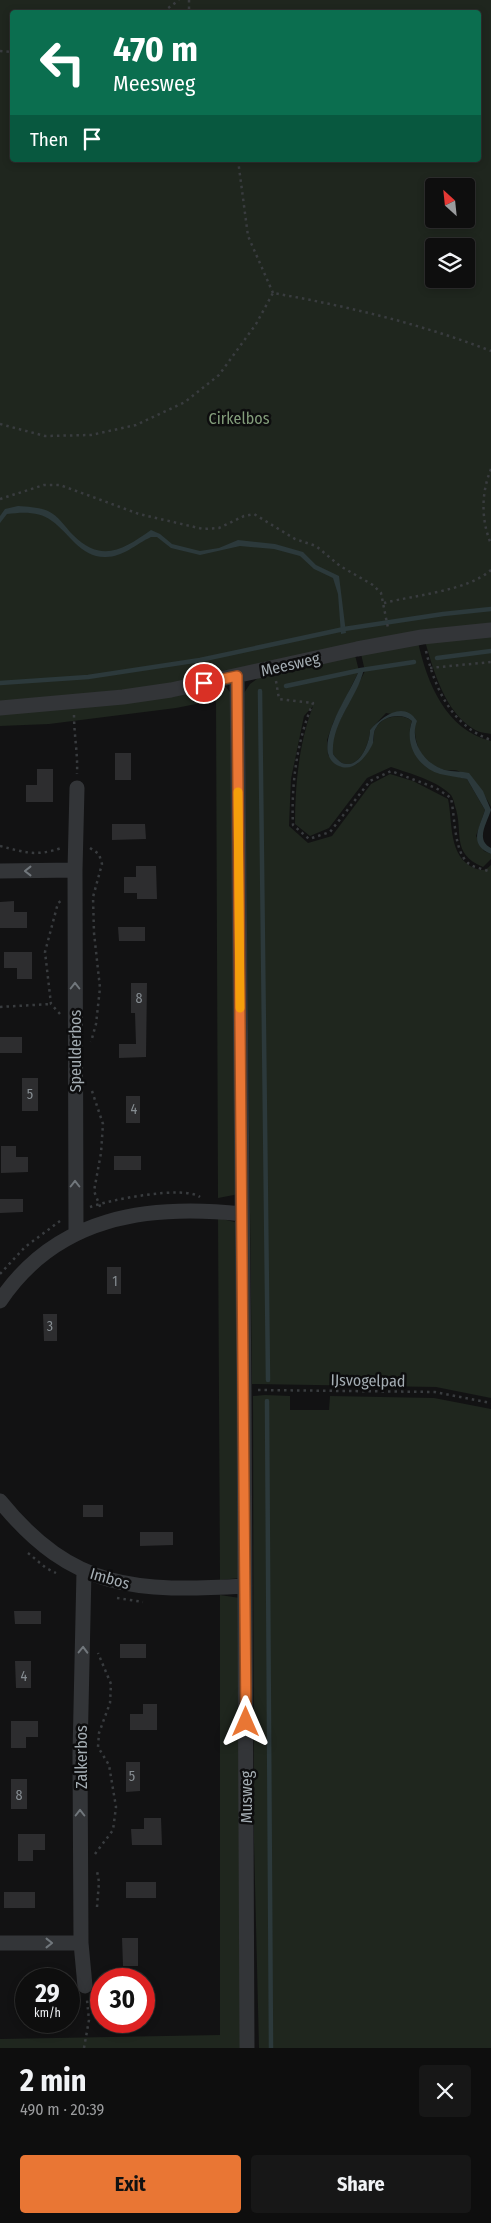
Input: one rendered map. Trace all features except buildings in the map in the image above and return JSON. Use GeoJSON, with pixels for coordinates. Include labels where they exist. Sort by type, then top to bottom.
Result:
{"type":"FeatureCollection","features":[{"type":"Feature","properties":{"kind":"street","name":"Meesweg"},"geometry":{"type":"LineString","coordinates":[[0,708],[74,702],[171,690],[422,637],[491,630]]}},
{"type":"Feature","properties":{"kind":"street","name":"Musweg"},"geometry":{"type":"LineString","coordinates":[[237,676],[244,1390],[247,2048]]}},
{"type":"Feature","properties":{"kind":"street","name":"Speulderbos"},"geometry":{"type":"LineString","coordinates":[[76,1232],[75,870],[77,788]]}},
{"type":"Feature","properties":{"kind":"street"},"geometry":{"type":"LineString","coordinates":[[0,871],[75,870]]}},
{"type":"Feature","properties":{"kind":"street"},"geometry":{"type":"LineString","coordinates":[[0,1301],[21,1273],[45,1253],[76,1232],[117,1219],[150,1212],[204,1210],[242,1214]]}},
{"type":"Feature","properties":{"kind":"street","name":"Imbos"},"geometry":{"type":"LineString","coordinates":[[0,1501],[17,1522],[44,1547],[84,1571],[107,1580],[145,1588],[191,1589],[245,1586]]}},
{"type":"Feature","properties":{"kind":"street","name":"Zalkerbos"},"geometry":{"type":"LineString","coordinates":[[84,1571],[80,1754],[81,1943],[85,1986]]}},
{"type":"Feature","properties":{"kind":"street"},"geometry":{"type":"LineString","coordinates":[[0,1943],[81,1943]]}},
{"type":"Feature","properties":{"kind":"path"},"geometry":{"type":"LineString","coordinates":[[166,10],[179,0]]}},
{"type":"Feature","properties":{"kind":"path"},"geometry":{"type":"LineString","coordinates":[[238,162],[248,236],[273,293]]}},
{"type":"Feature","properties":{"kind":"path"},"geometry":{"type":"LineString","coordinates":[[273,293],[339,304],[468,342],[491,351]]}},
{"type":"Feature","properties":{"kind":"path"},"geometry":{"type":"LineString","coordinates":[[0,424],[45,436],[91,435],[136,425],[177,406],[219,374],[256,324],[273,293]]}},
{"type":"Feature","properties":{"kind":"path"},"geometry":{"type":"LineString","coordinates":[[491,468],[484,495],[484,519],[491,544]]}},
{"type":"Feature","properties":{"kind":"path"},"geometry":{"type":"LineString","coordinates":[[0,499],[44,485],[60,484],[139,514],[203,529],[219,528],[244,516],[254,514],[296,539],[316,546],[340,566],[373,585],[381,593],[388,629]]}},
{"type":"Feature","properties":{"kind":"path"},"geometry":{"type":"LineString","coordinates":[[384,603],[460,585],[475,580],[491,570]]}},
{"type":"Feature","properties":{"kind":"path"},"geometry":{"type":"LineString","coordinates":[[491,662],[430,668],[440,692],[452,712],[474,734],[491,740]]}},
{"type":"Feature","properties":{"kind":"path"},"geometry":{"type":"LineString","coordinates":[[274,667],[279,699],[313,703],[306,718],[294,778],[292,801],[293,825],[309,839],[330,832],[370,781],[391,771],[436,788],[450,798],[455,820],[455,838],[463,857],[469,864],[491,872]]}},
{"type":"Feature","properties":{"kind":"path"},"geometry":{"type":"LineString","coordinates":[[74,702],[74,736],[78,762],[77,788]]}},
{"type":"Feature","properties":{"kind":"path"},"geometry":{"type":"LineString","coordinates":[[0,1006],[51,1004]]}},
{"type":"Feature","properties":{"kind":"path","name":"IJsvogelpad"},"geometry":{"type":"LineString","coordinates":[[244,1390],[435,1392],[491,1402]]}},
{"type":"Feature","properties":{"kind":"path"},"geometry":{"type":"LineString","coordinates":[[94,1646],[111,1684],[110,1703],[99,1733],[98,1747],[109,1765],[116,1807],[113,1830],[94,1857]]}},
{"type":"Feature","properties":{"kind":"path"},"geometry":{"type":"LineString","coordinates":[[95,1912],[99,1882],[96,1865]]}},
{"type":"Feature","properties":{"kind":"path"},"geometry":{"type":"LineString","coordinates":[[84,2048],[89,2020],[85,1986]]}},
{"type":"Feature","properties":{"kind":"green space","name":"Cirkelbos"},"geometry":{"type":"Polygon","coordinates":[[[0,0],[491,0],[491,625],[160,686],[0,703],[0,0]]]}},
{"type":"Feature","properties":{"kind":"green space"},"geometry":{"type":"Polygon","coordinates":[[[491,635],[491,734],[474,729],[454,711],[447,701],[436,677],[425,641],[491,635]]]}},
{"type":"Feature","properties":{"kind":"green space"},"geometry":{"type":"Polygon","coordinates":[[[418,642],[433,688],[450,716],[475,735],[491,741],[491,807],[478,787],[465,775],[458,771],[436,767],[429,763],[419,750],[415,735],[415,718],[386,713],[370,730],[366,748],[359,759],[348,764],[342,763],[333,754],[332,740],[337,726],[365,671],[361,654],[418,642]]]}},
{"type":"Feature","properties":{"kind":"green space"},"geometry":{"type":"Polygon","coordinates":[[[355,655],[359,671],[333,723],[327,740],[328,755],[341,767],[357,764],[372,745],[374,731],[381,721],[397,716],[408,718],[412,721],[410,734],[412,740],[426,764],[436,772],[467,779],[485,810],[476,836],[484,851],[491,854],[491,859],[483,867],[466,855],[462,848],[457,816],[451,795],[431,781],[391,767],[367,778],[329,828],[310,836],[295,824],[301,749],[313,706],[304,716],[291,779],[289,826],[308,843],[332,836],[371,784],[390,774],[413,781],[448,799],[453,838],[460,856],[466,863],[477,869],[485,869],[491,865],[491,1398],[436,1387],[252,1384],[244,693],[250,684],[261,676],[355,655]]]}},
{"type":"Feature","properties":{"kind":"green space"},"geometry":{"type":"Polygon","coordinates":[[[219,686],[226,687],[233,696],[239,1194],[218,1198],[216,700],[176,708],[49,724],[0,726],[0,711],[219,686]]]}},
{"type":"Feature","properties":{"kind":"green space"},"geometry":{"type":"Polygon","coordinates":[[[218,1218],[239,1223],[240,1578],[220,1580],[218,1218]]]}},
{"type":"Feature","properties":{"kind":"green space"},"geometry":{"type":"Polygon","coordinates":[[[253,1396],[290,1396],[290,1410],[329,1410],[330,1396],[434,1398],[491,1409],[491,2048],[259,2048],[254,1843],[253,1396]]]}},
{"type":"Feature","properties":{"kind":"green space"},"geometry":{"type":"Polygon","coordinates":[[[220,1595],[240,1598],[242,2048],[0,2048],[0,2039],[220,2035],[220,1595]]]}},
{"type":"Feature","properties":{"kind":"shaded area"},"geometry":{"type":"Polygon","coordinates":[[[18,506],[37,508],[52,513],[84,544],[103,551],[122,548],[151,530],[160,534],[172,544],[200,551],[219,548],[238,540],[275,544],[303,552],[316,565],[339,576],[346,633],[341,634],[338,594],[333,578],[314,569],[300,556],[274,549],[240,546],[200,555],[171,548],[157,537],[151,537],[118,555],[97,556],[82,549],[58,526],[42,515],[25,513],[7,514],[0,523],[0,516],[5,509],[18,506]]]}},
{"type":"Feature","properties":{"kind":"shaded area"},"geometry":{"type":"Polygon","coordinates":[[[364,669],[361,680],[336,731],[333,742],[333,754],[342,763],[354,762],[363,754],[370,730],[380,720],[399,711],[411,715],[417,721],[415,736],[420,751],[425,757],[437,767],[445,770],[469,773],[483,791],[491,810],[483,836],[486,845],[491,848],[491,854],[484,850],[477,841],[478,830],[485,810],[467,779],[432,771],[419,760],[411,746],[410,730],[412,721],[408,718],[398,716],[387,718],[379,724],[374,731],[371,748],[360,762],[355,765],[345,768],[330,759],[327,748],[334,720],[359,670],[364,669]]]}},
{"type":"Feature","properties":{"kind":"waterway"},"geometry":{"type":"LineString","coordinates":[[0,683],[88,677],[200,660],[344,629],[443,614],[491,609]]}},
{"type":"Feature","properties":{"kind":"waterway"},"geometry":{"type":"LineString","coordinates":[[437,658],[491,651]]}},
{"type":"Feature","properties":{"kind":"waterway"},"geometry":{"type":"LineString","coordinates":[[286,686],[361,670],[414,662]]}},
{"type":"Feature","properties":{"kind":"waterway"},"geometry":{"type":"LineString","coordinates":[[260,691],[268,1380]]}},
{"type":"Feature","properties":{"kind":"waterway"},"geometry":{"type":"LineString","coordinates":[[267,1401],[271,2048]]}},
{"type":"Feature","properties":{"kind":"slow traffic"},"geometry":{"type":"LineString","coordinates":[[238,792],[240,1008]]}},
{"type":"Feature","properties":{"kind":"route"},"geometry":{"type":"LineString","coordinates":[[204,683],[237,676],[246,1722]]}}]}
